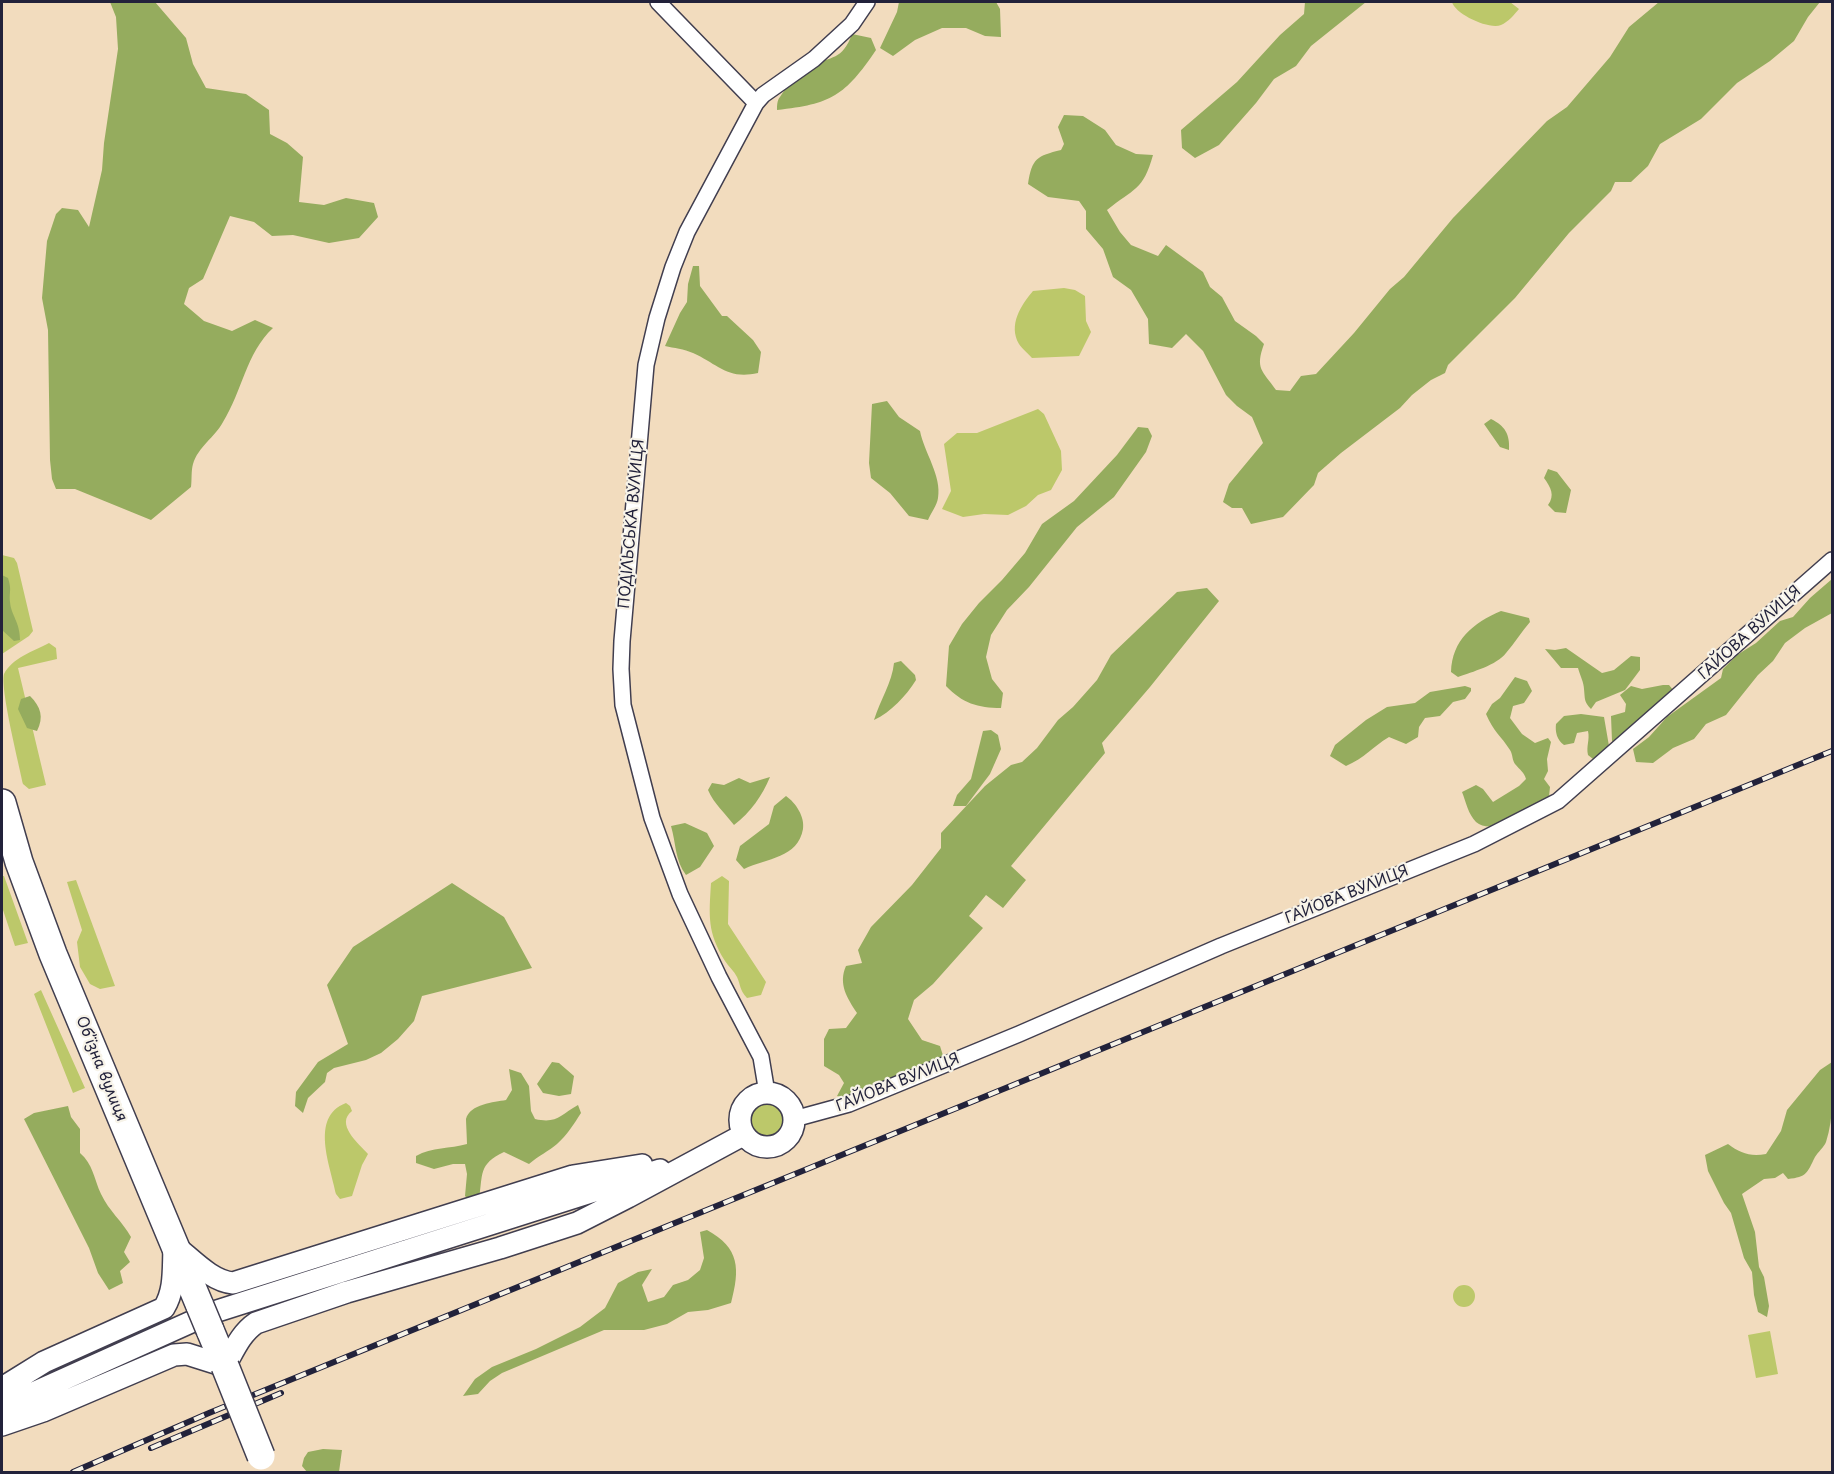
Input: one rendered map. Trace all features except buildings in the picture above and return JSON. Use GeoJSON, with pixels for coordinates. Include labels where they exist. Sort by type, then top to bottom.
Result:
{"type":"FeatureCollection","features":[{"type":"Feature","properties":{"kind":"highway","name":"Обʼїзна вулиця"},"geometry":{"type":"LineString","coordinates":[[2,803],[19,862],[53,954],[264,1464]]}},
{"type":"Feature","properties":{"kind":"street"},"geometry":{"type":"LineString","coordinates":[[658,2],[756,103]]}},
{"type":"Feature","properties":{"kind":"street","name":"ПОДІЛЬСЬКА ВУЛИЦЯ"},"geometry":{"type":"LineString","coordinates":[[767,1093],[761,1057],[718,977],[669,866],[652,818],[623,705],[621,669],[646,365],[673,267],[687,232],[756,103],[763,95],[814,59],[852,24],[867,2]]}},
{"type":"Feature","properties":{"kind":"street","name":"ГАЙОВА ВУЛИЦЯ"},"geometry":{"type":"LineString","coordinates":[[794,1119],[849,1104],[1019,1034],[1221,946],[1474,844],[1558,801],[1833,561]]}},
{"type":"Feature","properties":{"kind":"street"},"geometry":{"type":"LineString","coordinates":[[767,1093],[783,1098],[789,1104],[794,1119],[789,1136],[775,1147],[757,1146],[743,1135],[740,1127],[741,1110],[752,1097],[767,1093]]}},
{"type":"Feature","properties":{"kind":"street"},"geometry":{"type":"LineString","coordinates":[[2,1425],[43,1412],[174,1355],[187,1354],[225,1366],[248,1328],[256,1323],[577,1222],[743,1135]]}},
{"type":"Feature","properties":{"kind":"street"},"geometry":{"type":"LineString","coordinates":[[174,1245],[213,1276],[223,1282],[233,1283],[573,1176],[617,1167],[698,1158]]}},
{"type":"Feature","properties":{"kind":"street"},"geometry":{"type":"LineString","coordinates":[[2,1407],[211,1313],[572,1196],[698,1158]]}},
{"type":"Feature","properties":{"kind":"street"},"geometry":{"type":"LineString","coordinates":[[2,1388],[44,1362],[164,1308],[170,1298],[172,1286],[174,1245]]}},
{"type":"Feature","properties":{"kind":"green space"},"geometry":{"type":"Polygon","coordinates":[[[110,2],[155,2],[186,38],[193,64],[206,88],[246,94],[269,110],[270,134],[287,143],[303,157],[299,202],[324,205],[346,198],[374,203],[378,217],[359,238],[329,243],[293,235],[272,236],[254,222],[230,216],[203,279],[189,288],[184,304],[204,321],[232,331],[255,320],[273,328],[256,349],[223,422],[195,458],[191,487],[151,520],[75,489],[56,489],[52,479],[50,460],[48,330],[42,298],[47,241],[56,214],[62,208],[78,210],[89,227],[102,170],[118,49],[116,17],[110,2]]]}},
{"type":"Feature","properties":{"kind":"green space"},"geometry":{"type":"Polygon","coordinates":[[[899,2],[996,2],[1000,9],[1001,37],[985,36],[966,28],[942,28],[915,40],[893,56],[880,48],[897,12],[899,2]]]}},
{"type":"Feature","properties":{"kind":"green space"},"geometry":{"type":"Polygon","coordinates":[[[1305,2],[1366,2],[1311,46],[1296,66],[1274,79],[1219,145],[1195,158],[1182,148],[1181,130],[1237,82],[1280,35],[1304,14],[1305,2]]]}},
{"type":"Feature","properties":{"kind":"green space"},"geometry":{"type":"Polygon","coordinates":[[[1452,2],[1510,2],[1519,9],[1506,22],[1496,26],[1473,20],[1454,7],[1452,2]]]}},
{"type":"Feature","properties":{"kind":"green space"},"geometry":{"type":"Polygon","coordinates":[[[1659,2],[1820,2],[1794,41],[1770,61],[1737,83],[1701,119],[1660,144],[1648,166],[1631,182],[1615,182],[1611,191],[1569,233],[1515,298],[1448,365],[1445,373],[1431,380],[1400,408],[1318,473],[1314,485],[1283,517],[1251,524],[1242,508],[1232,508],[1223,502],[1229,484],[1263,443],[1252,417],[1226,395],[1203,351],[1186,334],[1172,348],[1149,344],[1148,319],[1131,290],[1113,277],[1103,249],[1086,229],[1086,211],[1079,201],[1048,197],[1028,184],[1034,163],[1046,154],[1061,150],[1064,144],[1058,127],[1064,115],[1083,116],[1105,130],[1116,145],[1136,154],[1153,155],[1145,176],[1136,188],[1107,210],[1131,245],[1158,256],[1166,245],[1203,272],[1210,287],[1222,297],[1235,321],[1264,344],[1260,364],[1267,378],[1276,390],[1290,391],[1301,376],[1316,374],[1390,289],[1404,277],[1453,218],[1547,121],[1567,107],[1610,57],[1629,27],[1659,2]]]}},
{"type":"Feature","properties":{"kind":"green space"},"geometry":{"type":"Polygon","coordinates":[[[852,34],[871,38],[876,50],[855,78],[845,88],[824,101],[777,110],[779,98],[794,80],[810,67],[840,53],[852,34]]]}},
{"type":"Feature","properties":{"kind":"green space"},"geometry":{"type":"Polygon","coordinates":[[[693,266],[699,266],[700,286],[722,316],[727,316],[753,340],[761,352],[758,373],[747,375],[730,373],[693,353],[665,346],[687,302],[688,284],[693,266]]]}},
{"type":"Feature","properties":{"kind":"green space"},"geometry":{"type":"Polygon","coordinates":[[[1064,288],[1075,290],[1085,296],[1086,321],[1091,332],[1079,356],[1032,358],[1020,346],[1016,337],[1015,323],[1020,309],[1033,291],[1064,288]]]}},
{"type":"Feature","properties":{"kind":"green space"},"geometry":{"type":"Polygon","coordinates":[[[887,401],[899,417],[920,431],[935,473],[939,490],[938,498],[928,520],[909,516],[890,493],[871,478],[869,463],[872,404],[887,401]]]}},
{"type":"Feature","properties":{"kind":"green space"},"geometry":{"type":"Polygon","coordinates":[[[1038,409],[1044,414],[1061,451],[1062,470],[1051,490],[1038,495],[1026,506],[1008,515],[984,514],[963,517],[942,509],[951,491],[944,444],[957,433],[977,433],[1038,409]]]}},
{"type":"Feature","properties":{"kind":"green space"},"geometry":{"type":"Polygon","coordinates":[[[1491,419],[1506,431],[1509,450],[1500,447],[1484,424],[1491,419]]]}},
{"type":"Feature","properties":{"kind":"green space"},"geometry":{"type":"Polygon","coordinates":[[[1138,427],[1148,428],[1152,436],[1146,452],[1114,497],[1077,527],[1029,587],[1007,610],[991,635],[986,657],[992,679],[1003,693],[1001,708],[978,706],[958,697],[946,686],[949,646],[962,624],[1025,553],[1042,524],[1074,501],[1117,455],[1138,427]]]}},
{"type":"Feature","properties":{"kind":"green space"},"geometry":{"type":"Polygon","coordinates":[[[1548,469],[1557,472],[1571,490],[1566,513],[1555,512],[1548,505],[1551,492],[1544,478],[1548,469]]]}},
{"type":"Feature","properties":{"kind":"green space"},"geometry":{"type":"Polygon","coordinates":[[[2,555],[14,558],[17,563],[33,631],[2,654],[2,555]]]}},
{"type":"Feature","properties":{"kind":"green space"},"geometry":{"type":"Polygon","coordinates":[[[2,575],[8,578],[11,607],[19,628],[20,640],[14,641],[2,630],[2,575]]]}},
{"type":"Feature","properties":{"kind":"green space"},"geometry":{"type":"Polygon","coordinates":[[[1832,579],[1832,613],[1805,628],[1785,643],[1773,661],[1758,675],[1726,715],[1706,724],[1694,739],[1673,748],[1653,763],[1636,762],[1633,749],[1649,737],[1667,717],[1721,678],[1723,669],[1737,655],[1756,643],[1780,621],[1793,617],[1832,579]]]}},
{"type":"Feature","properties":{"kind":"green space"},"geometry":{"type":"Polygon","coordinates":[[[1207,588],[1219,601],[1102,743],[1105,753],[1011,866],[1026,880],[1003,908],[986,895],[969,916],[983,928],[933,984],[914,1000],[908,1019],[922,1040],[940,1046],[945,1062],[850,1099],[837,1096],[844,1083],[839,1075],[824,1066],[824,1039],[829,1029],[846,1028],[857,1013],[845,991],[843,979],[846,966],[862,963],[858,950],[871,927],[912,885],[941,848],[941,833],[985,786],[1011,765],[1022,762],[1037,748],[1058,720],[1097,680],[1111,655],[1177,592],[1207,588]]]}},
{"type":"Feature","properties":{"kind":"green space"},"geometry":{"type":"Polygon","coordinates":[[[1501,611],[1529,618],[1530,622],[1497,661],[1458,677],[1451,672],[1455,651],[1466,634],[1482,621],[1501,611]]]}},
{"type":"Feature","properties":{"kind":"green space"},"geometry":{"type":"Polygon","coordinates":[[[49,643],[56,648],[57,659],[18,668],[46,785],[29,789],[23,784],[14,744],[5,695],[4,674],[18,659],[49,643]]]}},
{"type":"Feature","properties":{"kind":"green space"},"geometry":{"type":"Polygon","coordinates":[[[1566,648],[1602,673],[1614,670],[1631,656],[1640,657],[1640,670],[1625,690],[1596,702],[1591,709],[1585,700],[1578,668],[1561,668],[1545,649],[1566,648]]]}},
{"type":"Feature","properties":{"kind":"green space"},"geometry":{"type":"Polygon","coordinates":[[[901,661],[915,675],[916,680],[898,703],[874,720],[891,678],[894,663],[901,661]]]}},
{"type":"Feature","properties":{"kind":"green space"},"geometry":{"type":"Polygon","coordinates":[[[1515,677],[1527,681],[1532,691],[1524,703],[1513,706],[1510,718],[1522,734],[1535,743],[1548,738],[1551,742],[1547,759],[1548,771],[1544,779],[1550,787],[1548,806],[1512,822],[1483,826],[1471,815],[1462,792],[1476,785],[1483,789],[1493,802],[1526,779],[1486,714],[1515,677]]]}},
{"type":"Feature","properties":{"kind":"green space"},"geometry":{"type":"Polygon","coordinates":[[[1669,685],[1674,691],[1617,748],[1612,741],[1611,716],[1625,712],[1626,704],[1620,695],[1631,686],[1642,689],[1669,685]]]}},
{"type":"Feature","properties":{"kind":"green space"},"geometry":{"type":"Polygon","coordinates":[[[1465,686],[1471,688],[1471,691],[1465,699],[1453,702],[1440,716],[1425,718],[1419,727],[1418,737],[1406,744],[1389,737],[1346,766],[1330,756],[1335,745],[1366,720],[1387,707],[1415,703],[1430,692],[1465,686]]]}},
{"type":"Feature","properties":{"kind":"green space"},"geometry":{"type":"Polygon","coordinates":[[[30,696],[40,712],[37,731],[27,728],[18,709],[21,699],[30,696]]]}},
{"type":"Feature","properties":{"kind":"green space"},"geometry":{"type":"Polygon","coordinates":[[[1581,714],[1604,717],[1609,746],[1593,759],[1588,755],[1588,731],[1577,733],[1574,743],[1564,745],[1556,733],[1556,724],[1564,716],[1581,714]]]}},
{"type":"Feature","properties":{"kind":"green space"},"geometry":{"type":"Polygon","coordinates":[[[991,730],[998,735],[1001,749],[990,774],[966,806],[953,806],[957,795],[971,779],[983,731],[991,730]]]}},
{"type":"Feature","properties":{"kind":"green space"},"geometry":{"type":"Polygon","coordinates":[[[770,777],[746,815],[734,825],[716,804],[708,790],[712,783],[724,785],[739,778],[750,783],[770,777]]]}},
{"type":"Feature","properties":{"kind":"green space"},"geometry":{"type":"Polygon","coordinates":[[[786,796],[801,815],[803,829],[800,839],[788,852],[744,869],[736,860],[740,846],[769,824],[774,806],[786,796]]]}},
{"type":"Feature","properties":{"kind":"green space"},"geometry":{"type":"Polygon","coordinates":[[[685,823],[707,833],[714,846],[700,867],[686,875],[678,858],[671,826],[685,823]]]}},
{"type":"Feature","properties":{"kind":"green space"},"geometry":{"type":"Polygon","coordinates":[[[2,876],[4,876],[28,943],[15,946],[2,907],[2,876]]]}},
{"type":"Feature","properties":{"kind":"green space"},"geometry":{"type":"Polygon","coordinates":[[[722,876],[729,881],[728,924],[766,982],[761,995],[747,998],[741,990],[736,975],[719,951],[712,932],[710,924],[711,883],[722,876]]]}},
{"type":"Feature","properties":{"kind":"green space"},"geometry":{"type":"Polygon","coordinates":[[[76,880],[115,986],[100,989],[90,984],[80,967],[77,942],[82,930],[67,882],[76,880]]]}},
{"type":"Feature","properties":{"kind":"green space"},"geometry":{"type":"Polygon","coordinates":[[[452,883],[504,917],[532,968],[422,996],[414,1021],[398,1039],[381,1053],[366,1060],[334,1068],[327,1073],[325,1082],[308,1098],[303,1113],[295,1106],[296,1092],[318,1062],[348,1044],[327,985],[353,947],[452,883]]]}},
{"type":"Feature","properties":{"kind":"green space"},"geometry":{"type":"Polygon","coordinates":[[[41,990],[85,1088],[73,1093],[34,994],[41,990]]]}},
{"type":"Feature","properties":{"kind":"green space"},"geometry":{"type":"Polygon","coordinates":[[[552,1062],[559,1063],[574,1076],[571,1094],[559,1096],[543,1093],[537,1084],[552,1062]]]}},
{"type":"Feature","properties":{"kind":"green space"},"geometry":{"type":"Polygon","coordinates":[[[1832,1062],[1829,1133],[1825,1144],[1808,1170],[1803,1175],[1794,1178],[1788,1179],[1783,1173],[1775,1178],[1764,1179],[1742,1194],[1755,1232],[1759,1267],[1764,1277],[1769,1306],[1767,1317],[1758,1312],[1752,1272],[1744,1258],[1731,1213],[1708,1171],[1705,1155],[1728,1144],[1746,1153],[1766,1154],[1781,1131],[1787,1110],[1820,1070],[1832,1062]]]}},
{"type":"Feature","properties":{"kind":"green space"},"geometry":{"type":"Polygon","coordinates":[[[509,1069],[521,1073],[529,1086],[531,1111],[535,1119],[554,1119],[578,1105],[581,1113],[561,1141],[529,1164],[504,1152],[496,1156],[483,1171],[479,1199],[470,1201],[465,1196],[467,1174],[465,1164],[453,1164],[434,1169],[416,1163],[416,1156],[428,1151],[467,1144],[466,1119],[468,1114],[477,1107],[506,1100],[512,1090],[509,1069]]]}},
{"type":"Feature","properties":{"kind":"green space"},"geometry":{"type":"Polygon","coordinates":[[[767,1102],[780,1107],[785,1120],[780,1133],[767,1138],[754,1133],[749,1120],[754,1107],[767,1102]]]}},
{"type":"Feature","properties":{"kind":"green space"},"geometry":{"type":"Polygon","coordinates":[[[346,1103],[352,1111],[347,1116],[347,1127],[354,1139],[368,1154],[352,1196],[340,1199],[336,1194],[327,1157],[325,1131],[328,1119],[335,1110],[346,1103]]]}},
{"type":"Feature","properties":{"kind":"green space"},"geometry":{"type":"Polygon","coordinates":[[[68,1106],[71,1117],[80,1129],[80,1153],[91,1167],[104,1200],[131,1237],[124,1252],[130,1262],[120,1271],[123,1283],[109,1290],[98,1273],[89,1248],[24,1119],[34,1113],[68,1106]]]}},
{"type":"Feature","properties":{"kind":"green space"},"geometry":{"type":"Polygon","coordinates":[[[707,1230],[726,1244],[735,1260],[736,1280],[731,1303],[708,1310],[688,1312],[667,1324],[644,1330],[604,1330],[502,1373],[490,1381],[478,1394],[463,1396],[475,1379],[492,1367],[536,1349],[580,1327],[605,1308],[618,1283],[638,1272],[652,1269],[642,1285],[648,1302],[664,1297],[673,1285],[688,1280],[700,1270],[704,1258],[700,1232],[707,1230]]]}},
{"type":"Feature","properties":{"kind":"green space"},"geometry":{"type":"Polygon","coordinates":[[[1464,1285],[1472,1288],[1475,1296],[1472,1304],[1464,1307],[1456,1304],[1453,1296],[1456,1288],[1464,1285]]]}},
{"type":"Feature","properties":{"kind":"green space"},"geometry":{"type":"Polygon","coordinates":[[[1770,1331],[1778,1374],[1756,1378],[1748,1335],[1770,1331]]]}},
{"type":"Feature","properties":{"kind":"green space"},"geometry":{"type":"Polygon","coordinates":[[[323,1449],[342,1450],[339,1472],[307,1472],[302,1466],[308,1452],[323,1449]]]}},
{"type":"Feature","properties":{"kind":"railway"},"geometry":{"type":"LineString","coordinates":[[73,1472],[209,1413],[1832,751]]}},
{"type":"Feature","properties":{"kind":"railway"},"geometry":{"type":"LineString","coordinates":[[151,1448],[281,1393]]}}]}
